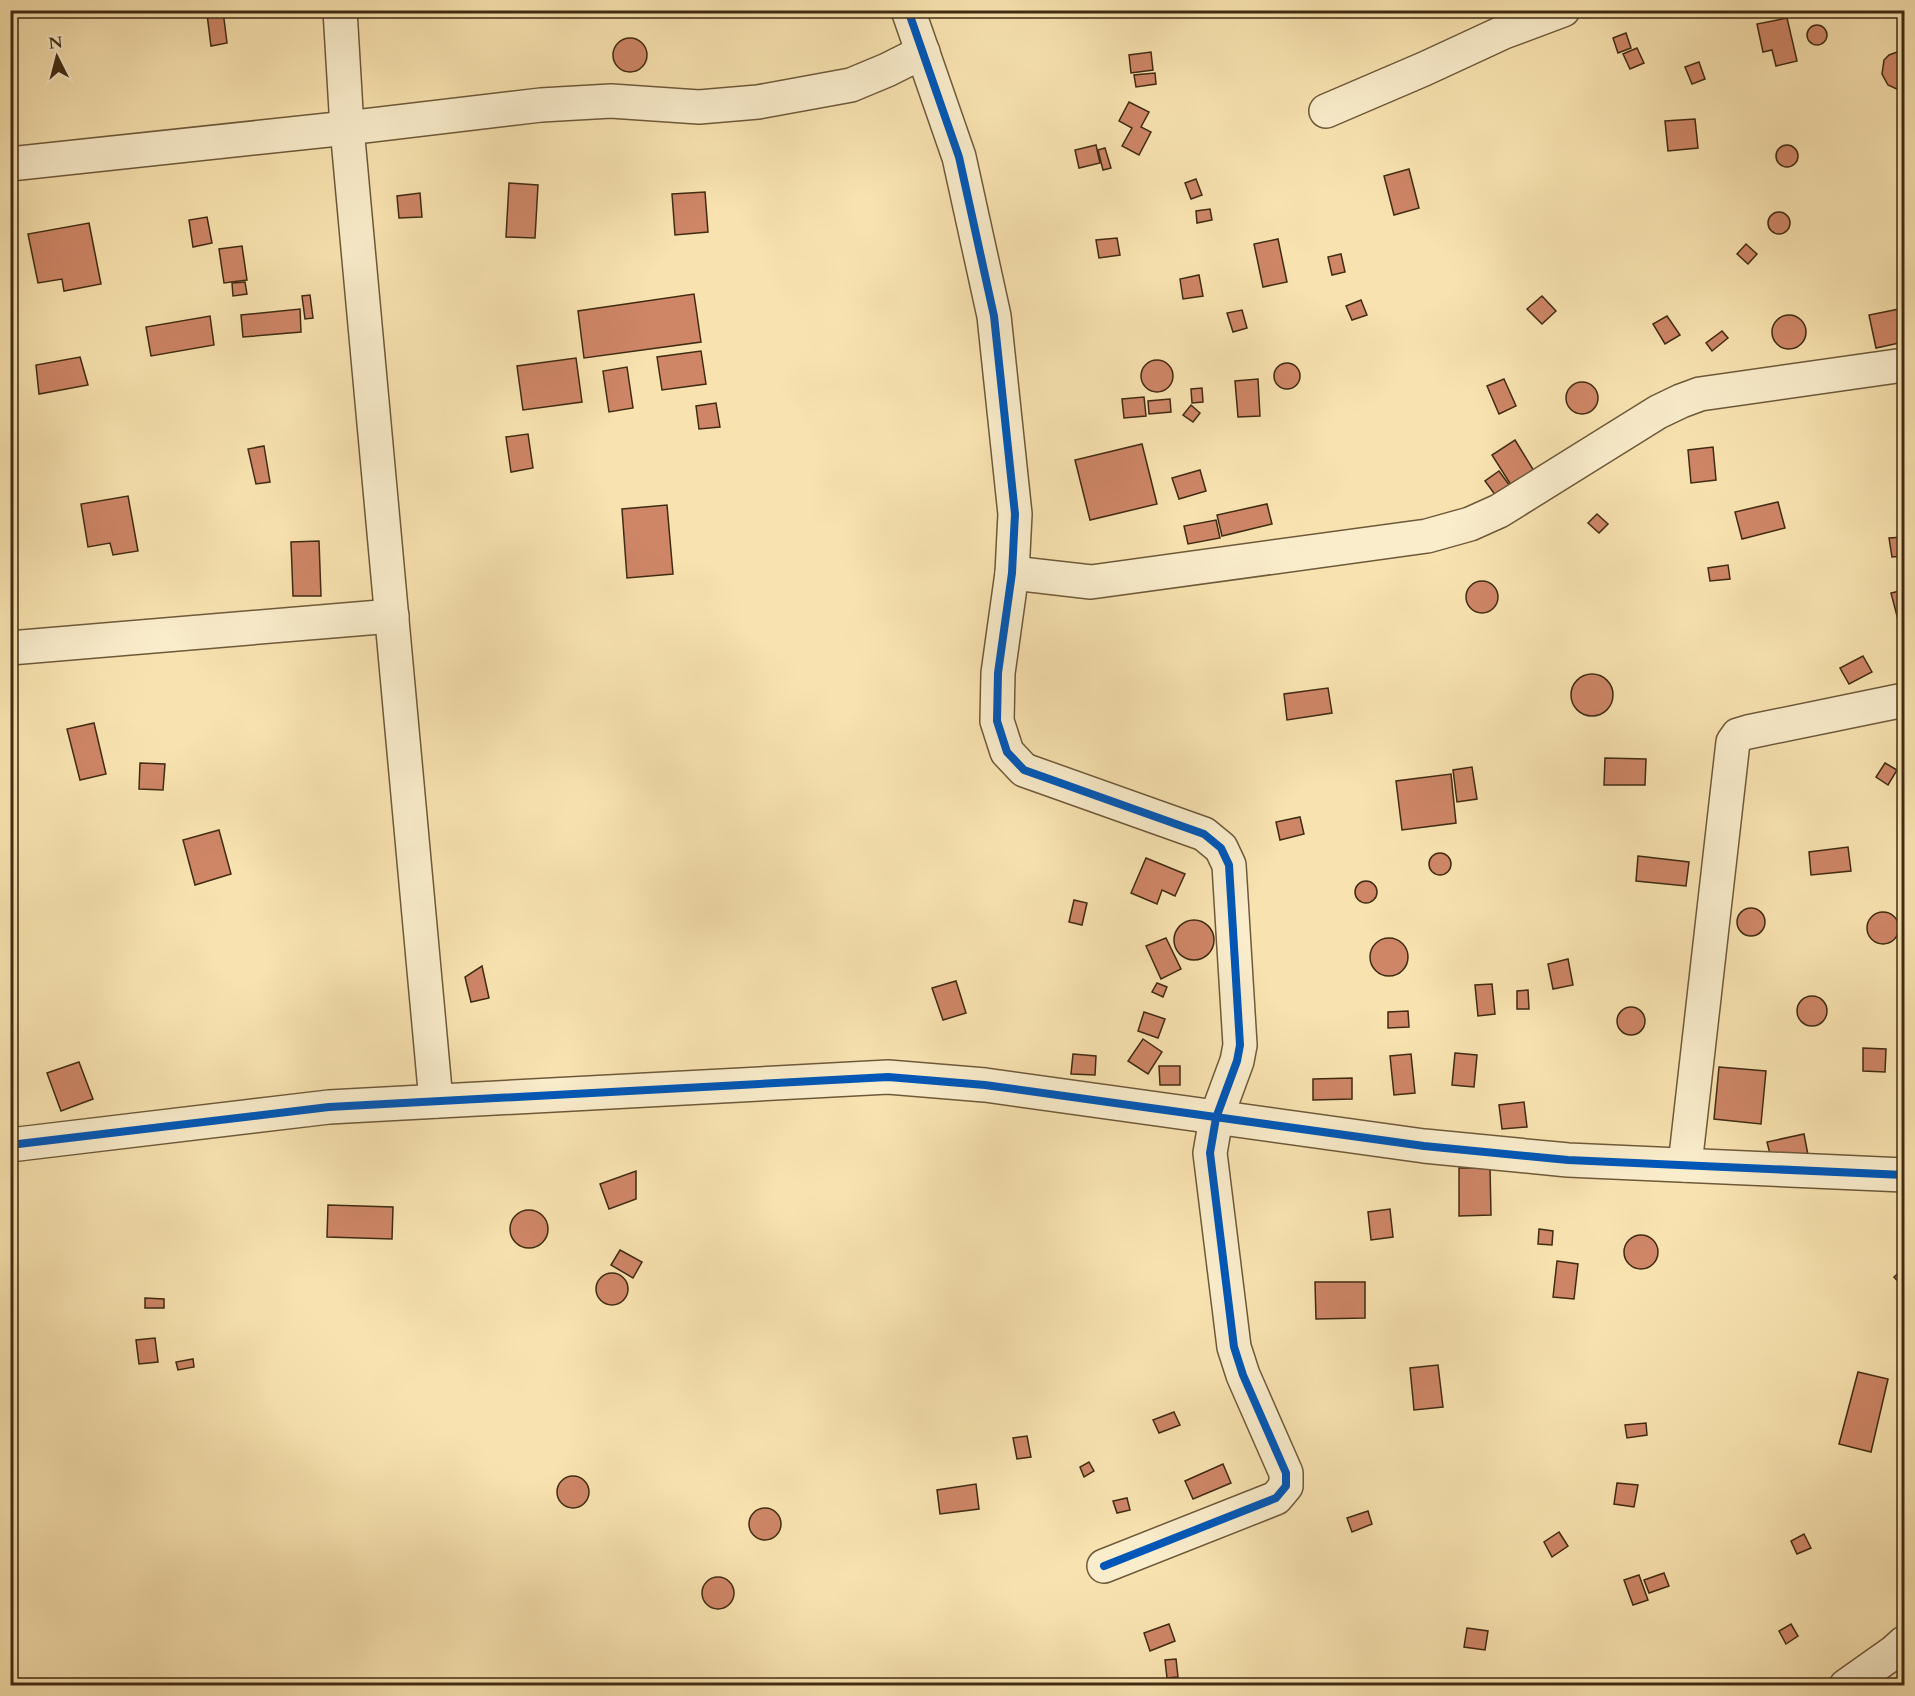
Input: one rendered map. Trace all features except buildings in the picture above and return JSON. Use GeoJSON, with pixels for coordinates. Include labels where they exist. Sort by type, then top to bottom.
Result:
{"type":"FeatureCollection","features":[{"type":"Feature","properties":{"kind":"street"},"geometry":{"type":"LineString","coordinates":[[340,10],[347,129],[436,1101]]}},
{"type":"Feature","properties":{"kind":"street"},"geometry":{"type":"LineString","coordinates":[[908,10],[959,156],[994,316],[1015,514],[1012,573],[998,673],[997,721],[1007,752],[1024,770],[1204,834],[1221,848],[1229,865],[1240,1045],[1237,1061],[1216,1118],[1210,1153],[1234,1347],[1242,1375],[1286,1473],[1286,1486],[1276,1498],[1104,1566]]}},
{"type":"Feature","properties":{"kind":"street"},"geometry":{"type":"LineString","coordinates":[[1326,111],[1504,32],[1563,10]]}},
{"type":"Feature","properties":{"kind":"street"},"geometry":{"type":"LineString","coordinates":[[10,164],[347,129],[541,105],[611,101],[699,106],[758,102],[851,85],[923,52]]}},
{"type":"Feature","properties":{"kind":"street"},"geometry":{"type":"LineString","coordinates":[[1012,573],[1091,582],[1427,536],[1470,524],[1499,511],[1658,412],[1700,394],[1905,365]]}},
{"type":"Feature","properties":{"kind":"street"},"geometry":{"type":"LineString","coordinates":[[10,648],[392,616]]}},
{"type":"Feature","properties":{"kind":"street"},"geometry":{"type":"LineString","coordinates":[[1685,1166],[1734,742],[1738,735],[1748,732],[1905,699]]}},
{"type":"Feature","properties":{"kind":"street"},"geometry":{"type":"LineString","coordinates":[[10,1145],[329,1107],[888,1077],[985,1085],[1424,1146],[1568,1160],[1905,1175]]}},
{"type":"Feature","properties":{"kind":"street"},"geometry":{"type":"LineString","coordinates":[[1846,1686],[1905,1643]]}},
{"type":"Feature","properties":{"kind":"cycle path"},"geometry":{"type":"LineString","coordinates":[[908,10],[959,157],[994,316],[1015,514],[1012,573],[998,673],[997,721],[1007,752],[1024,770],[1204,834],[1221,848],[1229,865],[1240,1045],[1237,1061],[1216,1118],[1210,1153],[1234,1347],[1243,1375],[1286,1473],[1286,1486],[1276,1498],[1104,1566]]}},
{"type":"Feature","properties":{"kind":"cycle path"},"geometry":{"type":"LineString","coordinates":[[10,1145],[329,1107],[888,1077],[985,1085],[1424,1146],[1568,1160],[1904,1175]]}}]}
